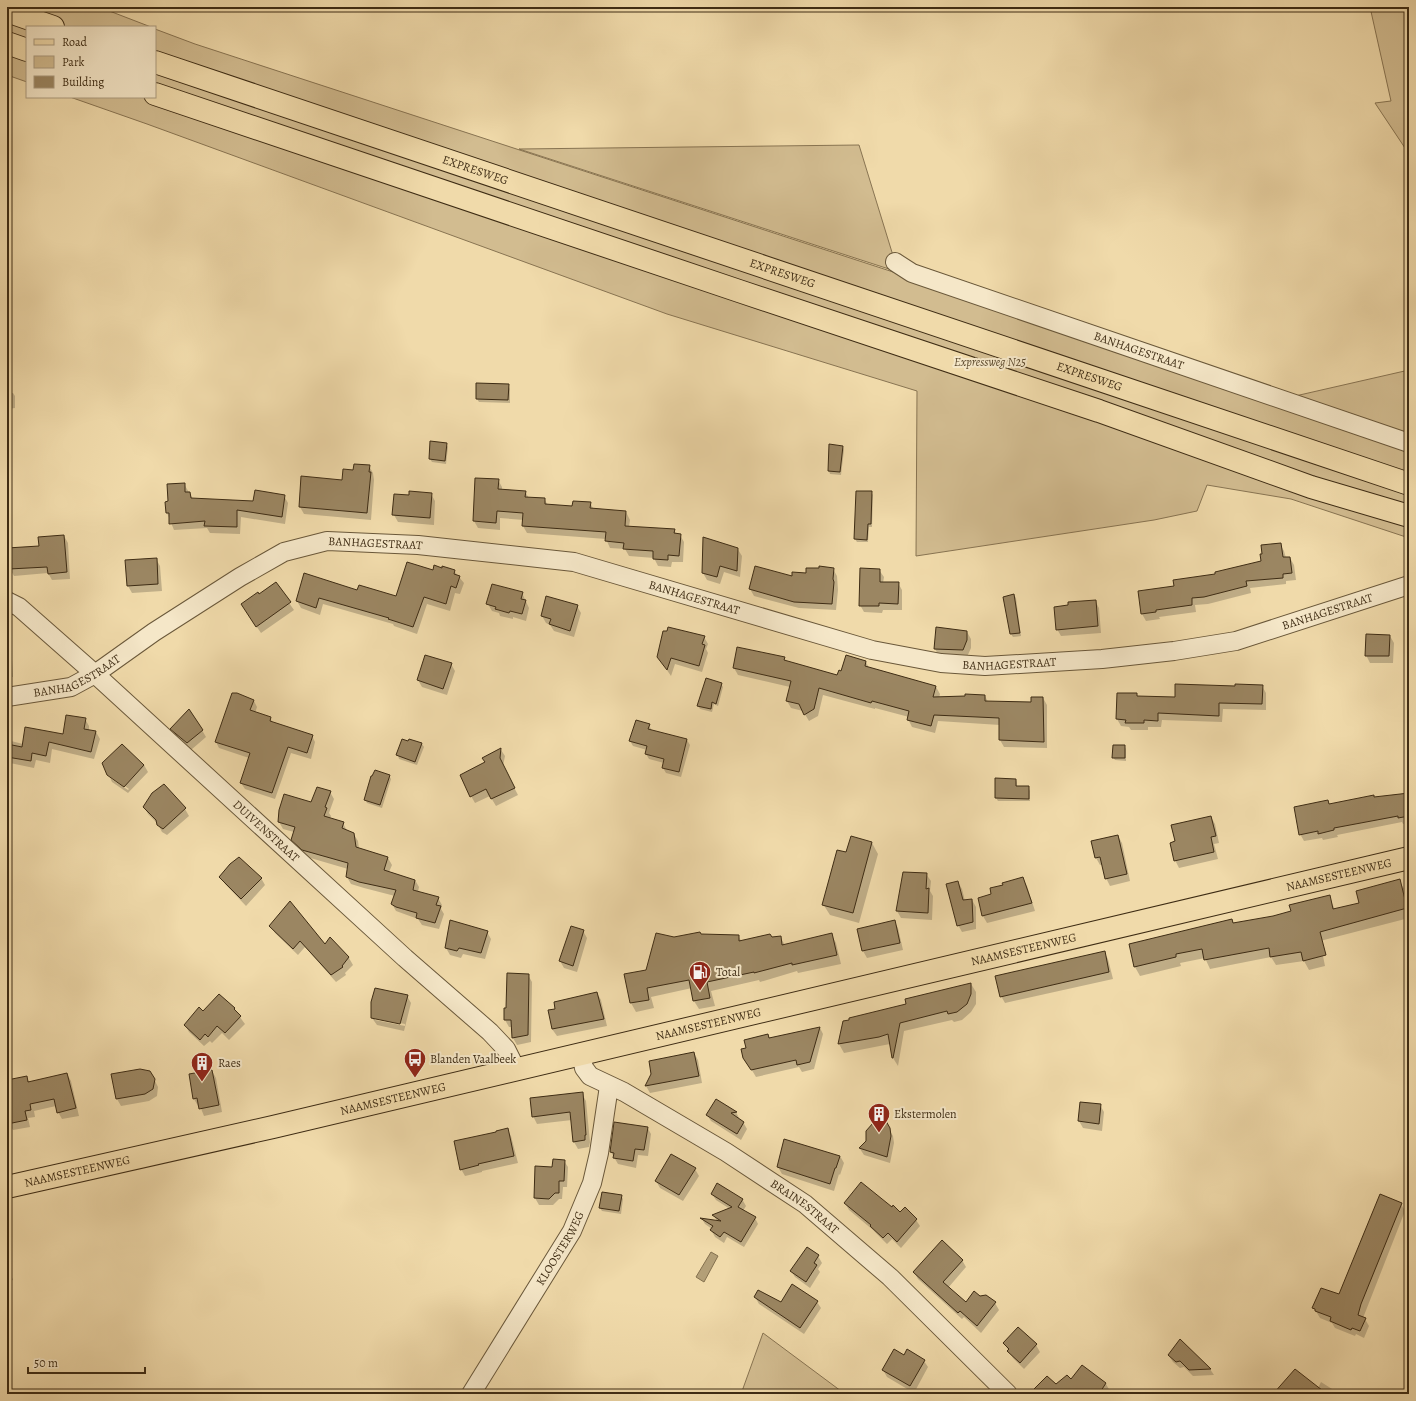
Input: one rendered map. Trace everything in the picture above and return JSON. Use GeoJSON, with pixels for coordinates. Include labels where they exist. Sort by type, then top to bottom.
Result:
{"type":"FeatureCollection","features":[{"type":"Feature","properties":{"kind":"main road"},"geometry":{"type":"LineString","coordinates":[[7,11],[50,26]]}},
{"type":"Feature","properties":{"kind":"main road"},"geometry":{"type":"LineString","coordinates":[[7,43],[26,50]]}},
{"type":"Feature","properties":{"kind":"main road","name":"EXPRESWEG"},"geometry":{"type":"LineString","coordinates":[[156,62],[1409,484]]}},
{"type":"Feature","properties":{"kind":"main road"},"geometry":{"type":"LineString","coordinates":[[156,94],[1099,410],[1205,450],[1311,487],[1409,516]]}},
{"type":"Feature","properties":{"kind":"main road","name":"NAAMSESTEENWEG"},"geometry":{"type":"LineString","coordinates":[[7,1187],[273,1127],[1409,858]]}},
{"type":"Feature","properties":{"kind":"street","name":"BANHAGESTRAAT"},"geometry":{"type":"LineString","coordinates":[[895,262],[912,273],[1409,443]]}},
{"type":"Feature","properties":{"kind":"street","name":"BANHAGESTRAAT"},"geometry":{"type":"LineString","coordinates":[[7,698],[71,687],[96,674],[154,632],[284,552],[327,541],[418,545],[574,562],[872,650],[941,663],[985,666],[1102,659],[1174,651],[1236,641],[1409,585]]}},
{"type":"Feature","properties":{"kind":"street","name":"DUIVENSTRAAT"},"geometry":{"type":"LineString","coordinates":[[7,601],[19,607],[96,674],[405,958],[490,1032],[506,1049],[516,1069]]}},
{"type":"Feature","properties":{"kind":"street","name":"BRAINESTRAAT"},"geometry":{"type":"LineString","coordinates":[[581,1054],[586,1072],[595,1079],[624,1092],[726,1152],[806,1204],[890,1277],[1008,1394]]}},
{"type":"Feature","properties":{"kind":"street","name":"KLOOSTERWEG"},"geometry":{"type":"LineString","coordinates":[[471,1394],[572,1231],[592,1183],[599,1153],[609,1086]]}},
{"type":"Feature","properties":{"kind":"green space"},"geometry":{"type":"Polygon","coordinates":[[[7,7],[99,7],[148,26],[26,26],[26,82],[7,75],[7,7]]]}},
{"type":"Feature","properties":{"kind":"green space"},"geometry":{"type":"Polygon","coordinates":[[[1370,7],[1409,7],[1409,154],[1375,103],[1391,101],[1370,7]]]}},
{"type":"Feature","properties":{"kind":"green space","name":"Expressweg N25"},"geometry":{"type":"Polygon","coordinates":[[[156,29],[195,44],[1282,399],[1409,370],[1409,538],[1291,499],[1207,485],[1197,511],[1154,520],[916,556],[917,391],[667,314],[73,98],[156,98],[156,29]]]}},
{"type":"Feature","properties":{"kind":"green space"},"geometry":{"type":"Polygon","coordinates":[[[859,145],[895,262],[892,270],[519,149],[859,145]]]}},
{"type":"Feature","properties":{"kind":"green space"},"geometry":{"type":"Polygon","coordinates":[[[763,1333],[845,1394],[741,1394],[763,1333]]]}},
{"type":"Feature","properties":{"kind":"shaded area"},"geometry":{"type":"Polygon","coordinates":[[[711,1252],[718,1256],[704,1282],[696,1277],[711,1252]]]}},
{"type":"Feature","properties":{"kind":"building"},"geometry":{"type":"Polygon","coordinates":[[[476,383],[509,384],[508,400],[476,399],[476,383]]]}},
{"type":"Feature","properties":{"kind":"building"},"geometry":{"type":"Polygon","coordinates":[[[430,441],[447,443],[445,461],[429,459],[430,441]]]}},
{"type":"Feature","properties":{"kind":"building"},"geometry":{"type":"Polygon","coordinates":[[[829,444],[843,446],[840,472],[828,471],[829,444]]]}},
{"type":"Feature","properties":{"kind":"building"},"geometry":{"type":"Polygon","coordinates":[[[354,464],[370,465],[369,472],[371,472],[367,513],[299,507],[301,476],[342,480],[343,469],[353,470],[354,464]]]}},
{"type":"Feature","properties":{"kind":"building"},"geometry":{"type":"Polygon","coordinates":[[[475,478],[499,479],[498,489],[526,491],[525,497],[545,498],[545,504],[572,506],[573,501],[591,502],[590,508],[626,511],[625,526],[675,529],[674,533],[681,534],[679,556],[668,555],[668,560],[653,559],[653,551],[623,549],[624,543],[605,541],[606,532],[522,526],[523,513],[497,511],[496,523],[473,521],[475,478]]]}},
{"type":"Feature","properties":{"kind":"building"},"geometry":{"type":"Polygon","coordinates":[[[185,483],[185,492],[190,492],[191,498],[253,501],[255,490],[285,495],[282,517],[237,510],[237,527],[204,526],[205,521],[169,524],[169,513],[166,513],[165,502],[168,501],[167,484],[185,483]]]}},
{"type":"Feature","properties":{"kind":"building"},"geometry":{"type":"Polygon","coordinates":[[[409,491],[432,493],[430,518],[392,515],[394,494],[409,495],[409,491]]]}},
{"type":"Feature","properties":{"kind":"building"},"geometry":{"type":"Polygon","coordinates":[[[856,491],[872,491],[871,524],[868,524],[867,540],[854,539],[856,491]]]}},
{"type":"Feature","properties":{"kind":"building"},"geometry":{"type":"Polygon","coordinates":[[[64,535],[67,572],[48,574],[47,567],[9,569],[7,548],[39,546],[38,537],[64,535]]]}},
{"type":"Feature","properties":{"kind":"building"},"geometry":{"type":"Polygon","coordinates":[[[703,537],[738,548],[737,571],[720,566],[717,577],[702,573],[703,537]]]}},
{"type":"Feature","properties":{"kind":"building"},"geometry":{"type":"Polygon","coordinates":[[[1281,543],[1283,557],[1290,557],[1292,573],[1283,574],[1283,578],[1246,581],[1247,586],[1204,597],[1192,598],[1192,605],[1156,610],[1156,612],[1141,614],[1138,591],[1174,586],[1173,580],[1215,574],[1215,572],[1261,561],[1261,545],[1281,543]]]}},
{"type":"Feature","properties":{"kind":"building"},"geometry":{"type":"Polygon","coordinates":[[[157,558],[158,584],[127,586],[125,560],[157,558]]]}},
{"type":"Feature","properties":{"kind":"building"},"geometry":{"type":"Polygon","coordinates":[[[407,562],[433,570],[434,565],[442,568],[442,566],[455,570],[454,574],[460,576],[456,588],[451,586],[446,604],[424,597],[413,627],[388,619],[389,618],[319,598],[316,608],[296,601],[304,573],[357,590],[359,585],[396,596],[407,562]]]}},
{"type":"Feature","properties":{"kind":"building"},"geometry":{"type":"Polygon","coordinates":[[[755,566],[792,576],[792,572],[806,573],[806,568],[819,568],[819,566],[834,568],[832,604],[794,602],[749,589],[755,566]]]}},
{"type":"Feature","properties":{"kind":"building"},"geometry":{"type":"Polygon","coordinates":[[[860,568],[880,569],[880,582],[899,582],[898,604],[879,603],[879,606],[859,606],[860,568]]]}},
{"type":"Feature","properties":{"kind":"building"},"geometry":{"type":"Polygon","coordinates":[[[276,582],[291,602],[256,627],[241,604],[276,582]]]}},
{"type":"Feature","properties":{"kind":"building"},"geometry":{"type":"Polygon","coordinates":[[[492,584],[523,592],[521,599],[526,600],[522,614],[510,611],[509,613],[495,609],[496,607],[486,604],[492,584]]]}},
{"type":"Feature","properties":{"kind":"building"},"geometry":{"type":"Polygon","coordinates":[[[1014,594],[1020,633],[1010,634],[1003,597],[1014,594]]]}},
{"type":"Feature","properties":{"kind":"building"},"geometry":{"type":"Polygon","coordinates":[[[546,596],[578,605],[570,631],[549,624],[551,619],[541,616],[546,596]]]}},
{"type":"Feature","properties":{"kind":"building"},"geometry":{"type":"Polygon","coordinates":[[[1096,600],[1098,626],[1056,630],[1054,607],[1068,605],[1068,602],[1096,600]]]}},
{"type":"Feature","properties":{"kind":"building"},"geometry":{"type":"Polygon","coordinates":[[[668,627],[705,636],[702,644],[705,645],[699,666],[671,658],[667,670],[657,657],[663,631],[667,631],[668,627]]]}},
{"type":"Feature","properties":{"kind":"building"},"geometry":{"type":"Polygon","coordinates":[[[936,627],[967,631],[967,640],[963,650],[934,649],[936,627]]]}},
{"type":"Feature","properties":{"kind":"building"},"geometry":{"type":"Polygon","coordinates":[[[1366,634],[1390,635],[1389,656],[1365,656],[1366,634]]]}},
{"type":"Feature","properties":{"kind":"building"},"geometry":{"type":"Polygon","coordinates":[[[737,647],[785,657],[784,660],[837,675],[839,670],[841,671],[846,655],[866,661],[865,666],[936,686],[933,697],[965,696],[965,694],[985,695],[985,701],[1031,702],[1031,697],[1043,697],[1044,742],[999,740],[999,718],[934,715],[931,726],[907,720],[909,711],[872,701],[871,703],[819,688],[814,709],[804,715],[799,704],[786,701],[791,681],[733,668],[737,647]]]}},
{"type":"Feature","properties":{"kind":"building"},"geometry":{"type":"Polygon","coordinates":[[[425,655],[452,663],[443,689],[417,680],[425,655]]]}},
{"type":"Feature","properties":{"kind":"building"},"geometry":{"type":"Polygon","coordinates":[[[706,678],[722,683],[716,704],[712,702],[711,709],[697,706],[706,678]]]}},
{"type":"Feature","properties":{"kind":"building"},"geometry":{"type":"Polygon","coordinates":[[[1175,684],[1235,686],[1235,684],[1263,685],[1262,704],[1219,703],[1219,716],[1158,713],[1158,721],[1144,720],[1144,723],[1125,723],[1126,720],[1116,719],[1117,693],[1137,693],[1137,696],[1175,697],[1175,684]]]}},
{"type":"Feature","properties":{"kind":"building"},"geometry":{"type":"Polygon","coordinates":[[[232,693],[237,693],[254,700],[250,710],[271,717],[270,721],[313,735],[307,753],[288,747],[272,793],[240,783],[250,753],[215,742],[232,693]]]}},
{"type":"Feature","properties":{"kind":"building"},"geometry":{"type":"Polygon","coordinates":[[[189,709],[203,730],[187,743],[170,729],[189,709]]]}},
{"type":"Feature","properties":{"kind":"building"},"geometry":{"type":"Polygon","coordinates":[[[66,715],[86,718],[84,729],[96,731],[91,752],[49,742],[46,756],[32,753],[31,761],[7,757],[7,744],[22,747],[25,727],[63,734],[66,715]]]}},
{"type":"Feature","properties":{"kind":"building"},"geometry":{"type":"Polygon","coordinates":[[[636,720],[650,724],[648,729],[687,739],[679,772],[662,768],[664,759],[645,754],[647,746],[629,741],[636,720]]]}},
{"type":"Feature","properties":{"kind":"building"},"geometry":{"type":"Polygon","coordinates":[[[402,739],[408,741],[409,739],[422,743],[415,762],[396,755],[402,739]]]}},
{"type":"Feature","properties":{"kind":"building"},"geometry":{"type":"Polygon","coordinates":[[[122,744],[144,765],[124,787],[107,775],[102,763],[122,744]]]}},
{"type":"Feature","properties":{"kind":"building"},"geometry":{"type":"Polygon","coordinates":[[[1113,745],[1125,745],[1125,758],[1112,758],[1113,745]]]}},
{"type":"Feature","properties":{"kind":"building"},"geometry":{"type":"Polygon","coordinates":[[[501,748],[500,758],[515,788],[491,799],[486,789],[470,797],[460,775],[485,762],[482,758],[501,748]]]}},
{"type":"Feature","properties":{"kind":"building"},"geometry":{"type":"Polygon","coordinates":[[[375,770],[390,775],[380,805],[364,800],[371,776],[375,770]]]}},
{"type":"Feature","properties":{"kind":"building"},"geometry":{"type":"Polygon","coordinates":[[[995,778],[1016,779],[1016,786],[1029,786],[1029,799],[995,798],[995,778]]]}},
{"type":"Feature","properties":{"kind":"building"},"geometry":{"type":"Polygon","coordinates":[[[164,784],[186,808],[163,829],[157,825],[156,820],[143,807],[152,793],[164,784]]]}},
{"type":"Feature","properties":{"kind":"building"},"geometry":{"type":"Polygon","coordinates":[[[317,787],[331,791],[325,807],[327,808],[324,816],[344,822],[342,828],[354,833],[356,847],[388,857],[384,870],[415,880],[413,890],[439,897],[436,905],[441,906],[435,923],[416,918],[417,913],[391,904],[396,890],[359,882],[346,877],[348,863],[302,850],[291,840],[295,827],[278,822],[279,810],[284,794],[311,802],[317,787]]]}},
{"type":"Feature","properties":{"kind":"building"},"geometry":{"type":"Polygon","coordinates":[[[1409,793],[1409,816],[1398,818],[1398,816],[1334,828],[1334,830],[1318,834],[1318,831],[1299,835],[1294,807],[1328,800],[1329,804],[1374,795],[1374,797],[1409,793]]]}},
{"type":"Feature","properties":{"kind":"building"},"geometry":{"type":"Polygon","coordinates":[[[1211,816],[1216,836],[1211,837],[1214,852],[1174,861],[1170,843],[1175,841],[1171,825],[1211,816]]]}},
{"type":"Feature","properties":{"kind":"building"},"geometry":{"type":"Polygon","coordinates":[[[1118,835],[1127,874],[1105,879],[1100,857],[1095,858],[1091,841],[1118,835]]]}},
{"type":"Feature","properties":{"kind":"building"},"geometry":{"type":"Polygon","coordinates":[[[851,836],[872,842],[853,913],[822,905],[837,850],[846,852],[851,836]]]}},
{"type":"Feature","properties":{"kind":"building"},"geometry":{"type":"Polygon","coordinates":[[[239,857],[262,878],[241,899],[219,877],[230,864],[239,857]]]}},
{"type":"Feature","properties":{"kind":"building"},"geometry":{"type":"Polygon","coordinates":[[[903,872],[927,873],[926,889],[929,888],[928,913],[896,911],[903,872]]]}},
{"type":"Feature","properties":{"kind":"building"},"geometry":{"type":"Polygon","coordinates":[[[1023,877],[1032,903],[982,916],[978,898],[991,894],[990,888],[1003,885],[1002,883],[1023,877]]]}},
{"type":"Feature","properties":{"kind":"building"},"geometry":{"type":"Polygon","coordinates":[[[1400,879],[1407,908],[1320,932],[1326,955],[1303,961],[1301,952],[1270,957],[1269,948],[1204,960],[1202,949],[1176,954],[1176,957],[1134,967],[1129,944],[1232,919],[1233,923],[1273,916],[1291,911],[1289,905],[1330,895],[1333,909],[1359,903],[1356,891],[1400,879]]]}},
{"type":"Feature","properties":{"kind":"building"},"geometry":{"type":"Polygon","coordinates":[[[958,881],[963,900],[972,899],[973,922],[957,926],[946,884],[958,881]]]}},
{"type":"Feature","properties":{"kind":"building"},"geometry":{"type":"Polygon","coordinates":[[[290,901],[325,944],[330,937],[349,957],[342,966],[343,967],[331,975],[300,941],[293,949],[269,926],[290,901]]]}},
{"type":"Feature","properties":{"kind":"building"},"geometry":{"type":"Polygon","coordinates":[[[450,920],[488,931],[481,953],[459,948],[457,951],[445,948],[450,920]]]}},
{"type":"Feature","properties":{"kind":"building"},"geometry":{"type":"Polygon","coordinates":[[[895,920],[900,943],[862,951],[857,929],[895,920]]]}},
{"type":"Feature","properties":{"kind":"building"},"geometry":{"type":"Polygon","coordinates":[[[571,926],[584,930],[573,966],[559,961],[571,926]]]}},
{"type":"Feature","properties":{"kind":"building"},"geometry":{"type":"Polygon","coordinates":[[[700,932],[701,934],[739,935],[739,941],[770,934],[772,937],[781,936],[782,945],[832,933],[837,955],[792,965],[792,963],[754,973],[707,982],[710,998],[693,1001],[689,980],[647,988],[649,1000],[630,1003],[624,974],[646,970],[656,933],[674,937],[700,932]]]}},
{"type":"Feature","properties":{"kind":"building"},"geometry":{"type":"Polygon","coordinates":[[[1105,951],[1109,972],[1000,997],[995,976],[1105,951]]]}},
{"type":"Feature","properties":{"kind":"building"},"geometry":{"type":"Polygon","coordinates":[[[507,973],[529,974],[528,1035],[512,1038],[511,1020],[504,1020],[504,1008],[506,1008],[507,973]]]}},
{"type":"Feature","properties":{"kind":"building"},"geometry":{"type":"Polygon","coordinates":[[[971,983],[971,994],[967,1004],[957,1012],[948,1014],[947,1011],[900,1023],[893,1058],[888,1034],[838,1044],[843,1021],[849,1020],[849,1018],[906,1004],[905,999],[971,983]]]}},
{"type":"Feature","properties":{"kind":"building"},"geometry":{"type":"Polygon","coordinates":[[[375,988],[408,995],[400,1024],[371,1018],[371,1002],[375,988]]]}},
{"type":"Feature","properties":{"kind":"building"},"geometry":{"type":"Polygon","coordinates":[[[597,992],[604,1019],[552,1029],[548,1010],[555,1009],[554,1002],[597,992]]]}},
{"type":"Feature","properties":{"kind":"building"},"geometry":{"type":"Polygon","coordinates":[[[219,994],[235,1008],[234,1009],[241,1016],[225,1033],[217,1026],[208,1037],[205,1034],[200,1040],[184,1025],[199,1007],[203,1011],[219,994]]]}},
{"type":"Feature","properties":{"kind":"building"},"geometry":{"type":"Polygon","coordinates":[[[820,1027],[810,1062],[797,1065],[796,1060],[751,1070],[743,1058],[741,1049],[746,1048],[744,1040],[768,1034],[769,1038],[820,1027]]]}},
{"type":"Feature","properties":{"kind":"building"},"geometry":{"type":"Polygon","coordinates":[[[694,1052],[699,1076],[645,1086],[651,1074],[649,1061],[694,1052]]]}},
{"type":"Feature","properties":{"kind":"building"},"geometry":{"type":"Polygon","coordinates":[[[140,1069],[150,1071],[155,1079],[153,1089],[145,1094],[116,1099],[111,1074],[140,1069]]]}},
{"type":"Feature","properties":{"kind":"building","name":"Raes"},"geometry":{"type":"Polygon","coordinates":[[[212,1070],[219,1105],[199,1109],[197,1098],[193,1099],[189,1074],[212,1070]]]}},
{"type":"Feature","properties":{"kind":"building"},"geometry":{"type":"Polygon","coordinates":[[[67,1073],[76,1108],[57,1113],[54,1099],[30,1104],[31,1110],[25,1111],[27,1120],[7,1124],[7,1080],[27,1076],[28,1082],[67,1073]]]}},
{"type":"Feature","properties":{"kind":"building"},"geometry":{"type":"Polygon","coordinates":[[[583,1092],[586,1135],[585,1140],[573,1142],[570,1112],[532,1117],[530,1098],[583,1092]]]}},
{"type":"Feature","properties":{"kind":"building"},"geometry":{"type":"Polygon","coordinates":[[[716,1099],[737,1112],[731,1113],[744,1122],[737,1134],[706,1115],[716,1099]]]}},
{"type":"Feature","properties":{"kind":"building"},"geometry":{"type":"Polygon","coordinates":[[[1080,1102],[1101,1104],[1099,1124],[1078,1121],[1080,1102]]]}},
{"type":"Feature","properties":{"kind":"building","name":"Ekstermolen"},"geometry":{"type":"Polygon","coordinates":[[[873,1114],[886,1121],[890,1128],[891,1136],[887,1157],[859,1148],[866,1141],[866,1131],[873,1123],[873,1114]]]}},
{"type":"Feature","properties":{"kind":"building"},"geometry":{"type":"Polygon","coordinates":[[[614,1122],[648,1127],[644,1150],[635,1149],[633,1161],[613,1158],[614,1153],[610,1152],[614,1122]]]}},
{"type":"Feature","properties":{"kind":"building"},"geometry":{"type":"Polygon","coordinates":[[[508,1128],[514,1156],[478,1164],[479,1165],[460,1170],[454,1141],[508,1128]]]}},
{"type":"Feature","properties":{"kind":"building"},"geometry":{"type":"Polygon","coordinates":[[[784,1139],[840,1156],[830,1184],[777,1167],[784,1139]]]}},
{"type":"Feature","properties":{"kind":"building"},"geometry":{"type":"Polygon","coordinates":[[[671,1154],[696,1168],[679,1195],[655,1181],[671,1154]]]}},
{"type":"Feature","properties":{"kind":"building"},"geometry":{"type":"Polygon","coordinates":[[[553,1159],[565,1160],[564,1181],[559,1181],[559,1193],[555,1193],[549,1199],[534,1198],[535,1166],[552,1167],[553,1159]]]}},
{"type":"Feature","properties":{"kind":"building"},"geometry":{"type":"Polygon","coordinates":[[[861,1182],[892,1207],[893,1205],[900,1212],[905,1207],[917,1219],[897,1242],[888,1233],[883,1238],[870,1226],[871,1225],[844,1203],[861,1182]]]}},
{"type":"Feature","properties":{"kind":"building"},"geometry":{"type":"Polygon","coordinates":[[[717,1183],[743,1199],[738,1207],[756,1217],[741,1242],[724,1232],[720,1237],[710,1230],[713,1226],[700,1218],[721,1221],[712,1215],[732,1207],[711,1194],[717,1183]]]}},
{"type":"Feature","properties":{"kind":"building"},"geometry":{"type":"Polygon","coordinates":[[[602,1192],[622,1195],[619,1211],[599,1208],[602,1192]]]}},
{"type":"Feature","properties":{"kind":"building"},"geometry":{"type":"Polygon","coordinates":[[[1380,1194],[1402,1203],[1361,1304],[1358,1315],[1366,1318],[1360,1331],[1352,1328],[1351,1330],[1330,1321],[1331,1317],[1315,1311],[1315,1309],[1312,1308],[1321,1288],[1339,1294],[1380,1194]]]}},
{"type":"Feature","properties":{"kind":"building"},"geometry":{"type":"Polygon","coordinates":[[[942,1240],[963,1260],[943,1282],[966,1302],[974,1291],[980,1296],[986,1295],[996,1302],[977,1326],[960,1311],[958,1313],[913,1272],[942,1240]]]}},
{"type":"Feature","properties":{"kind":"building"},"geometry":{"type":"Polygon","coordinates":[[[807,1247],[819,1255],[814,1263],[817,1265],[806,1282],[790,1271],[807,1247]]]}},
{"type":"Feature","properties":{"kind":"building"},"geometry":{"type":"Polygon","coordinates":[[[792,1284],[818,1301],[800,1328],[754,1297],[758,1290],[781,1302],[792,1284]]]}},
{"type":"Feature","properties":{"kind":"building"},"geometry":{"type":"Polygon","coordinates":[[[1018,1327],[1037,1344],[1020,1363],[1007,1351],[1009,1349],[1003,1343],[1018,1327]]]}},
{"type":"Feature","properties":{"kind":"building"},"geometry":{"type":"Polygon","coordinates":[[[1180,1339],[1211,1369],[1189,1370],[1180,1361],[1176,1362],[1168,1355],[1180,1339]]]}},
{"type":"Feature","properties":{"kind":"building"},"geometry":{"type":"Polygon","coordinates":[[[894,1349],[904,1355],[907,1349],[925,1360],[910,1386],[882,1370],[894,1349]]]}},
{"type":"Feature","properties":{"kind":"building"},"geometry":{"type":"Polygon","coordinates":[[[1082,1365],[1106,1383],[1099,1394],[1029,1394],[1047,1376],[1056,1384],[1067,1375],[1071,1379],[1082,1365]]]}},
{"type":"Feature","properties":{"kind":"building"},"geometry":{"type":"Polygon","coordinates":[[[1295,1369],[1327,1394],[1273,1394],[1295,1369]]]}},
{"type":"Feature","properties":{"kind":"place","name":"Total"},"geometry":{"type":"Point","coordinates":[700,992]}},
{"type":"Feature","properties":{"kind":"place","name":"Blanden Vaalbeek"},"geometry":{"type":"Point","coordinates":[415,1078]}},
{"type":"Feature","properties":{"kind":"place","name":"Raes"},"geometry":{"type":"Point","coordinates":[202,1082]}},
{"type":"Feature","properties":{"kind":"place","name":"Ekstermolen"},"geometry":{"type":"Point","coordinates":[879,1134]}}]}
